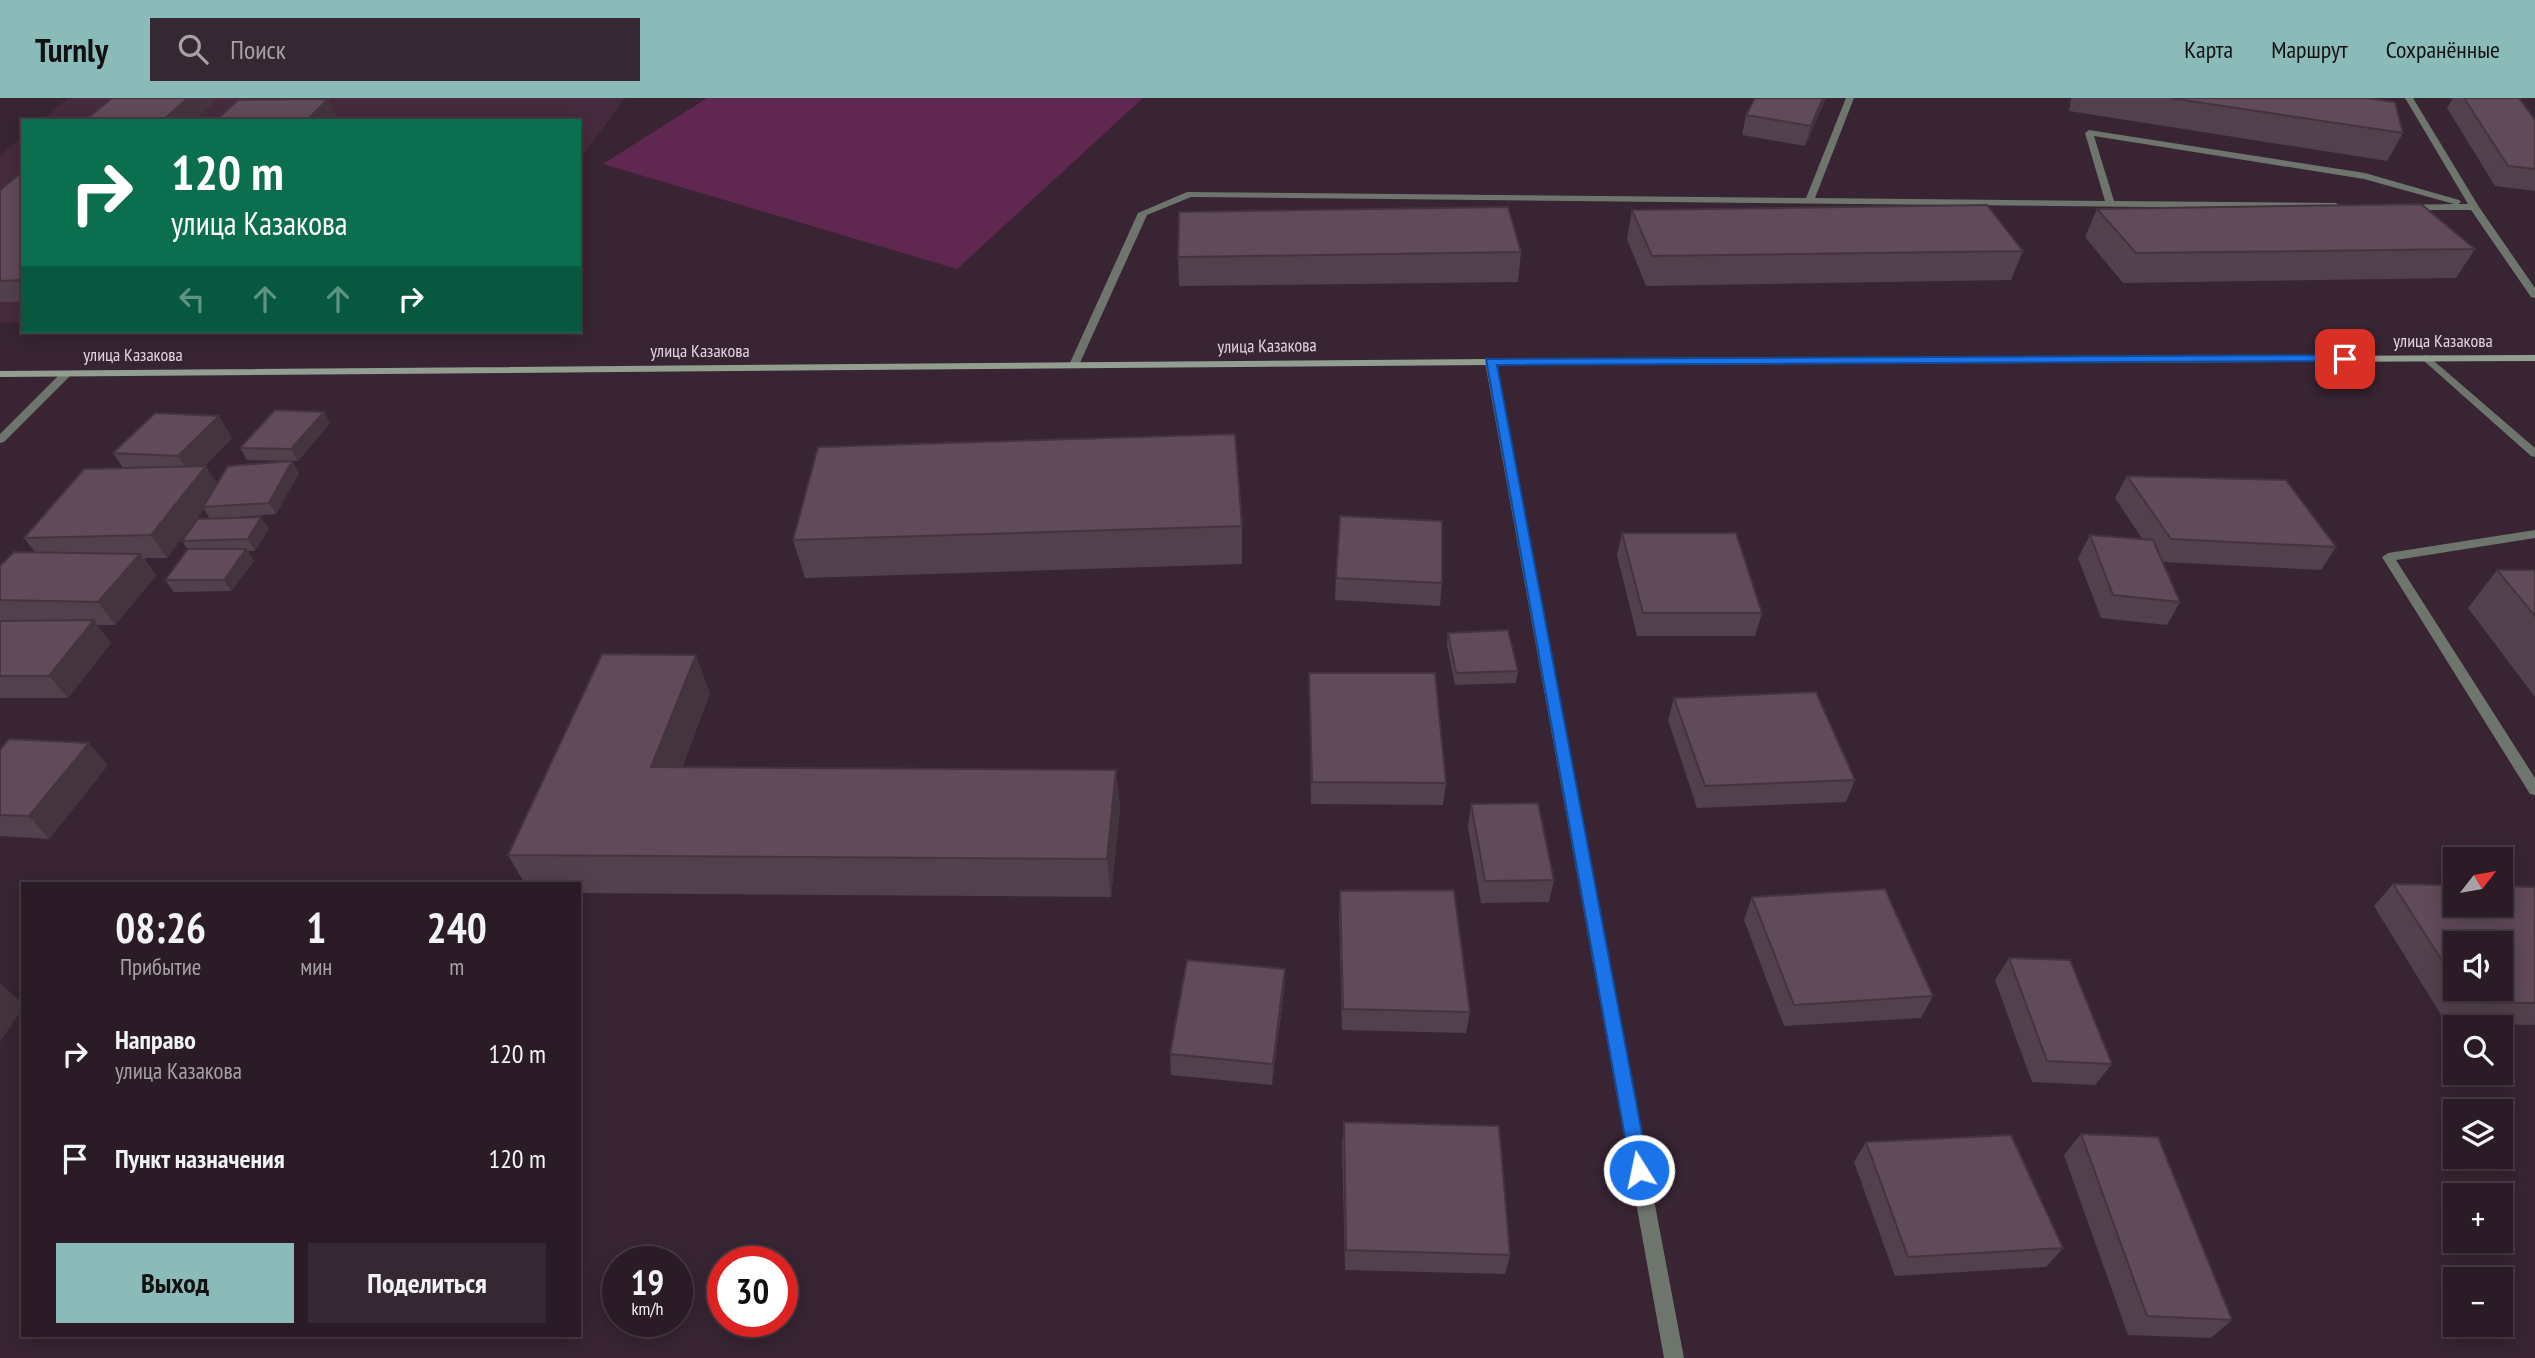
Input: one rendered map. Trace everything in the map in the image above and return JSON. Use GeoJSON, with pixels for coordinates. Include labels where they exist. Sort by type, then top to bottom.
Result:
{"type":"FeatureCollection","features":[{"type":"Feature","properties":{"kind":"main road","name":"улица Казакова"},"geometry":{"type":"LineString","coordinates":[[0,374],[1490,362],[2535,358]]}},
{"type":"Feature","properties":{"kind":"street"},"geometry":{"type":"LineString","coordinates":[[1810,200],[1850,98]]}},
{"type":"Feature","properties":{"kind":"street"},"geometry":{"type":"LineString","coordinates":[[2409,98],[2474,207],[2535,295]]}},
{"type":"Feature","properties":{"kind":"street"},"geometry":{"type":"LineString","coordinates":[[2110,203],[2089,133],[2365,176],[2474,207]]}},
{"type":"Feature","properties":{"kind":"street"},"geometry":{"type":"LineString","coordinates":[[1074,365],[1143,213],[1190,194],[2348,206]]}},
{"type":"Feature","properties":{"kind":"street"},"geometry":{"type":"LineString","coordinates":[[2390,206],[2474,207]]}},
{"type":"Feature","properties":{"kind":"street"},"geometry":{"type":"LineString","coordinates":[[2427,358],[2535,454]]}},
{"type":"Feature","properties":{"kind":"street"},"geometry":{"type":"LineString","coordinates":[[1490,362],[1674,1358]]}},
{"type":"Feature","properties":{"kind":"street"},"geometry":{"type":"LineString","coordinates":[[0,440],[66,373]]}},
{"type":"Feature","properties":{"kind":"street"},"geometry":{"type":"LineString","coordinates":[[2535,534],[2388,557],[2535,790]]}},
{"type":"Feature","properties":{"kind":"shaded area"},"geometry":{"type":"Polygon","coordinates":[[[68,98],[625,98],[581,157],[581,119],[43,119],[68,98]]]}},
{"type":"Feature","properties":{"kind":"shaded area"},"geometry":{"type":"Polygon","coordinates":[[[707,98],[1143,98],[957,269],[603,164],[707,98]]]}},
{"type":"Feature","properties":{"kind":"shaded area"},"geometry":{"type":"Polygon","coordinates":[[[21,138],[21,322],[0,323],[0,155],[21,138]]]}},
{"type":"Feature","properties":{"kind":"building"},"geometry":{"type":"Polygon","coordinates":[[[112,98],[188,98],[164,119],[86,119],[112,98]]]}},
{"type":"Feature","properties":{"kind":"building"},"geometry":{"type":"Polygon","coordinates":[[[1755,98],[1823,98],[1811,126],[1746,115],[1755,98]]]}},
{"type":"Feature","properties":{"kind":"building"},"geometry":{"type":"Polygon","coordinates":[[[2170,98],[2366,98],[2395,102],[2403,133],[2170,98]]]}},
{"type":"Feature","properties":{"kind":"building"},"geometry":{"type":"Polygon","coordinates":[[[2464,98],[2519,98],[2535,120],[2535,169],[2508,166],[2464,98]]]}},
{"type":"Feature","properties":{"kind":"building"},"geometry":{"type":"Polygon","coordinates":[[[328,99],[308,119],[217,119],[238,100],[328,99]]]}},
{"type":"Feature","properties":{"kind":"building"},"geometry":{"type":"Polygon","coordinates":[[[21,173],[21,280],[0,281],[0,190],[21,173]]]}},
{"type":"Feature","properties":{"kind":"building"},"geometry":{"type":"Polygon","coordinates":[[[2421,204],[2475,249],[2136,253],[2097,209],[2421,204]]]}},
{"type":"Feature","properties":{"kind":"building"},"geometry":{"type":"Polygon","coordinates":[[[1987,205],[2023,251],[1652,256],[1632,210],[1987,205]]]}},
{"type":"Feature","properties":{"kind":"building"},"geometry":{"type":"Polygon","coordinates":[[[1508,207],[1521,252],[1178,257],[1179,212],[1508,207]]]}},
{"type":"Feature","properties":{"kind":"building"},"geometry":{"type":"Polygon","coordinates":[[[275,410],[324,412],[291,449],[240,448],[275,410]]]}},
{"type":"Feature","properties":{"kind":"building"},"geometry":{"type":"Polygon","coordinates":[[[155,413],[219,416],[178,456],[113,453],[155,413]]]}},
{"type":"Feature","properties":{"kind":"building"},"geometry":{"type":"Polygon","coordinates":[[[1235,434],[1242,526],[793,540],[818,447],[1235,434]]]}},
{"type":"Feature","properties":{"kind":"building"},"geometry":{"type":"Polygon","coordinates":[[[292,461],[269,503],[203,507],[228,466],[292,461]]]}},
{"type":"Feature","properties":{"kind":"building"},"geometry":{"type":"Polygon","coordinates":[[[206,466],[151,535],[24,538],[84,469],[206,466]]]}},
{"type":"Feature","properties":{"kind":"building"},"geometry":{"type":"Polygon","coordinates":[[[2127,476],[2286,480],[2336,547],[2171,539],[2127,476]]]}},
{"type":"Feature","properties":{"kind":"building"},"geometry":{"type":"Polygon","coordinates":[[[1340,516],[1442,521],[1442,583],[1336,578],[1340,516]]]}},
{"type":"Feature","properties":{"kind":"building"},"geometry":{"type":"Polygon","coordinates":[[[261,517],[248,539],[182,541],[198,519],[261,517]]]}},
{"type":"Feature","properties":{"kind":"building"},"geometry":{"type":"Polygon","coordinates":[[[1622,533],[1736,533],[1762,613],[1643,613],[1622,533]]]}},
{"type":"Feature","properties":{"kind":"building"},"geometry":{"type":"Polygon","coordinates":[[[2090,535],[2153,540],[2180,602],[2113,595],[2090,535]]]}},
{"type":"Feature","properties":{"kind":"building"},"geometry":{"type":"Polygon","coordinates":[[[188,549],[246,549],[224,580],[165,580],[188,549]]]}},
{"type":"Feature","properties":{"kind":"building"},"geometry":{"type":"Polygon","coordinates":[[[14,552],[140,554],[98,602],[0,600],[0,566],[14,552]]]}},
{"type":"Feature","properties":{"kind":"building"},"geometry":{"type":"Polygon","coordinates":[[[2497,570],[2535,570],[2535,616],[2497,570]]]}},
{"type":"Feature","properties":{"kind":"building"},"geometry":{"type":"Polygon","coordinates":[[[94,620],[49,676],[0,676],[0,621],[94,620]]]}},
{"type":"Feature","properties":{"kind":"building"},"geometry":{"type":"Polygon","coordinates":[[[1508,630],[1518,671],[1456,673],[1448,633],[1508,630]]]}},
{"type":"Feature","properties":{"kind":"building"},"geometry":{"type":"Polygon","coordinates":[[[602,654],[696,655],[651,767],[1116,770],[1107,859],[508,855],[602,654]]]}},
{"type":"Feature","properties":{"kind":"building"},"geometry":{"type":"Polygon","coordinates":[[[1309,673],[1435,673],[1446,783],[1312,782],[1309,673]]]}},
{"type":"Feature","properties":{"kind":"building"},"geometry":{"type":"Polygon","coordinates":[[[1816,692],[1855,780],[1705,786],[1674,698],[1816,692]]]}},
{"type":"Feature","properties":{"kind":"building"},"geometry":{"type":"Polygon","coordinates":[[[9,739],[89,743],[29,816],[0,815],[0,750],[9,739]]]}},
{"type":"Feature","properties":{"kind":"building"},"geometry":{"type":"Polygon","coordinates":[[[1538,803],[1554,880],[1485,881],[1471,804],[1538,803]]]}},
{"type":"Feature","properties":{"kind":"building"},"geometry":{"type":"Polygon","coordinates":[[[2393,884],[2443,885],[2443,917],[2513,917],[2513,886],[2534,887],[2535,1003],[2468,1001],[2513,1001],[2513,931],[2443,931],[2443,962],[2393,884]]]}},
{"type":"Feature","properties":{"kind":"building"},"geometry":{"type":"Polygon","coordinates":[[[1885,889],[1933,996],[1794,1005],[1752,897],[1885,889]]]}},
{"type":"Feature","properties":{"kind":"building"},"geometry":{"type":"Polygon","coordinates":[[[1454,890],[1470,1012],[1343,1009],[1340,891],[1454,890]]]}},
{"type":"Feature","properties":{"kind":"building"},"geometry":{"type":"Polygon","coordinates":[[[2009,958],[2070,960],[2112,1064],[2047,1061],[2009,958]]]}},
{"type":"Feature","properties":{"kind":"building"},"geometry":{"type":"Polygon","coordinates":[[[1187,960],[1285,969],[1273,1064],[1170,1054],[1187,960]]]}},
{"type":"Feature","properties":{"kind":"building"},"geometry":{"type":"Polygon","coordinates":[[[1344,1122],[1499,1126],[1510,1255],[1346,1250],[1344,1122]]]}},
{"type":"Feature","properties":{"kind":"building"},"geometry":{"type":"Polygon","coordinates":[[[2081,1134],[2158,1137],[2232,1320],[2147,1316],[2081,1134]]]}},
{"type":"Feature","properties":{"kind":"building"},"geometry":{"type":"Polygon","coordinates":[[[2011,1135],[2063,1248],[1908,1257],[1866,1142],[2011,1135]]]}},
{"type":"Feature","properties":{"kind":"route"},"geometry":{"type":"LineString","coordinates":[[1639,1170],[1490,362],[2345,359]]}}]}
